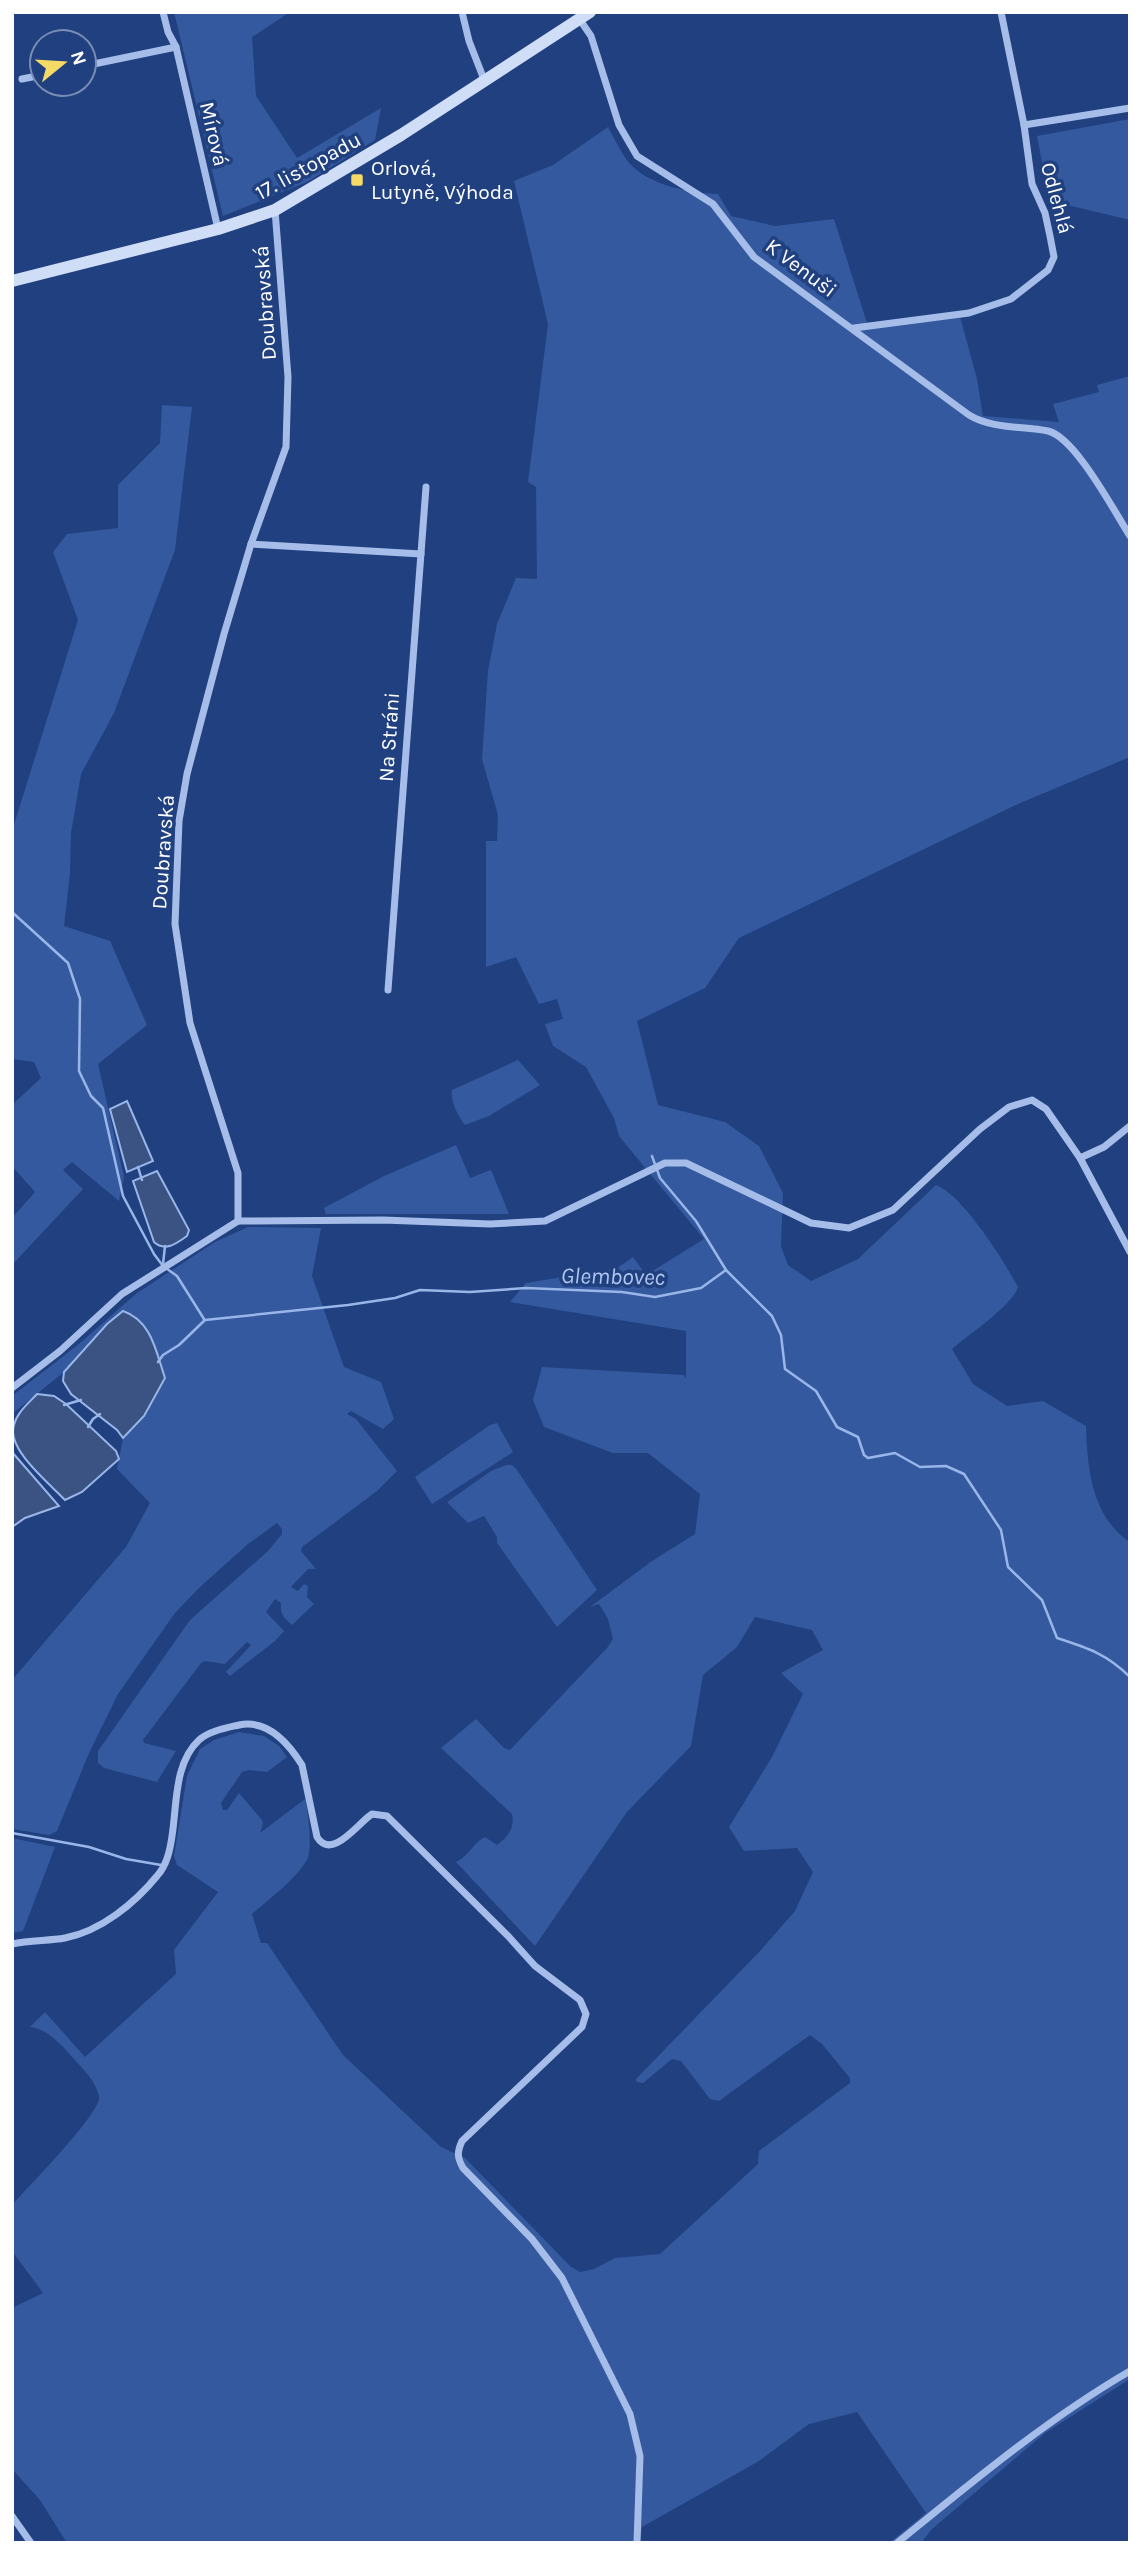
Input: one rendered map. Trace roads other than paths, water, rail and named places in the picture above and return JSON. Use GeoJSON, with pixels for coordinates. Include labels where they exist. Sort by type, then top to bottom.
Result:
{"type":"FeatureCollection","features":[{"type":"Feature","properties":{"kind":"main road","name":"17. listopadu"},"geometry":{"type":"LineString","coordinates":[[12,281],[218,229],[275,210],[300,198],[585,16]]}},
{"type":"Feature","properties":{"kind":"street","name":"Mírová"},"geometry":{"type":"LineString","coordinates":[[163,12],[168,32],[176,47],[218,229]]}},
{"type":"Feature","properties":{"kind":"street"},"geometry":{"type":"LineString","coordinates":[[462,12],[469,41],[485,82]]}},
{"type":"Feature","properties":{"kind":"street","name":"Odlehlá"},"geometry":{"type":"LineString","coordinates":[[853,328],[969,313],[1011,299],[1048,270],[1054,257],[1045,213],[1032,184],[1024,125],[1001,12]]}},
{"type":"Feature","properties":{"kind":"street","name":"K Venuši"},"geometry":{"type":"LineString","coordinates":[[585,16],[619,125],[637,156],[713,204],[754,257],[981,422],[1051,432],[1068,442],[1130,536]]}},
{"type":"Feature","properties":{"kind":"street"},"geometry":{"type":"LineString","coordinates":[[98,63],[176,47]]}},
{"type":"Feature","properties":{"kind":"street"},"geometry":{"type":"LineString","coordinates":[[22,79],[28,78]]}},
{"type":"Feature","properties":{"kind":"street"},"geometry":{"type":"LineString","coordinates":[[1024,125],[1130,108]]}},
{"type":"Feature","properties":{"kind":"street","name":"Doubravská"},"geometry":{"type":"LineString","coordinates":[[238,1221],[238,1173],[190,1023],[175,924],[179,821],[187,774],[251,544],[286,447],[288,377],[275,210]]}},
{"type":"Feature","properties":{"kind":"street","name":"Na Stráni"},"geometry":{"type":"LineString","coordinates":[[388,990],[426,487]]}},
{"type":"Feature","properties":{"kind":"street"},"geometry":{"type":"LineString","coordinates":[[251,544],[421,554]]}},
{"type":"Feature","properties":{"kind":"street"},"geometry":{"type":"LineString","coordinates":[[12,1388],[60,1351],[122,1294],[238,1221],[383,1220],[490,1224],[545,1221],[665,1163],[686,1163],[811,1223],[849,1228],[893,1210],[979,1129],[1009,1107],[1032,1100],[1046,1109],[1080,1158],[1130,1252]]}},
{"type":"Feature","properties":{"kind":"street"},"geometry":{"type":"LineString","coordinates":[[1080,1158],[1104,1147],[1130,1126]]}},
{"type":"Feature","properties":{"kind":"street"},"geometry":{"type":"LineString","coordinates":[[12,1944],[65,1938],[88,1931],[120,1911],[141,1893],[159,1874],[167,1860],[180,1773],[187,1754],[200,1738],[243,1724],[259,1726],[280,1737],[297,1756],[302,1765],[317,1837],[321,1843],[326,1846],[337,1844],[372,1814],[387,1816],[535,1966],[580,2000],[586,2014],[582,2027],[462,2141],[457,2152],[463,2168],[548,2257],[562,2278],[630,2414],[640,2456],[637,2543]]}},
{"type":"Feature","properties":{"kind":"street"},"geometry":{"type":"LineString","coordinates":[[897,2543],[1048,2422],[1130,2371]]}},
{"type":"Feature","properties":{"kind":"street"},"geometry":{"type":"LineString","coordinates":[[12,2516],[31,2543]]}},
{"type":"Feature","properties":{"kind":"waterway"},"geometry":{"type":"LineString","coordinates":[[12,912],[68,963],[80,999],[79,1071],[91,1096],[103,1108],[123,1196],[154,1254],[163,1266],[177,1276],[204,1319]]}},
{"type":"Feature","properties":{"kind":"waterway"},"geometry":{"type":"LineString","coordinates":[[652,1156],[660,1178],[696,1221],[726,1270]]}},
{"type":"Feature","properties":{"kind":"waterway"},"geometry":{"type":"LineString","coordinates":[[138,1167],[142,1180]]}},
{"type":"Feature","properties":{"kind":"waterway"},"geometry":{"type":"LineString","coordinates":[[163,1264],[165,1246]]}},
{"type":"Feature","properties":{"kind":"waterway","name":"Glembovec"},"geometry":{"type":"LineString","coordinates":[[158,1362],[205,1320],[348,1305],[395,1298],[420,1290],[470,1292],[526,1288],[622,1292],[655,1297],[701,1288],[726,1270],[772,1316],[781,1335],[785,1369],[816,1391],[837,1427],[858,1437],[864,1455],[868,1458],[895,1453],[920,1467],[946,1466],[964,1474],[1001,1530],[1008,1567],[1042,1600],[1057,1638],[1096,1653],[1130,1677]]}},
{"type":"Feature","properties":{"kind":"waterway","name":"Glembovec"},"geometry":{"type":"LineString","coordinates":[[64,1405],[81,1400]]}},
{"type":"Feature","properties":{"kind":"waterway"},"geometry":{"type":"LineString","coordinates":[[88,1427],[100,1414]]}},
{"type":"Feature","properties":{"kind":"waterway"},"geometry":{"type":"LineString","coordinates":[[12,1833],[89,1847],[126,1859],[161,1865]]}},
{"type":"Feature","properties":{"kind":"place","name":"Orlová, Lutyně, Výhoda"},"geometry":{"type":"Point","coordinates":[357,180]}}]}
